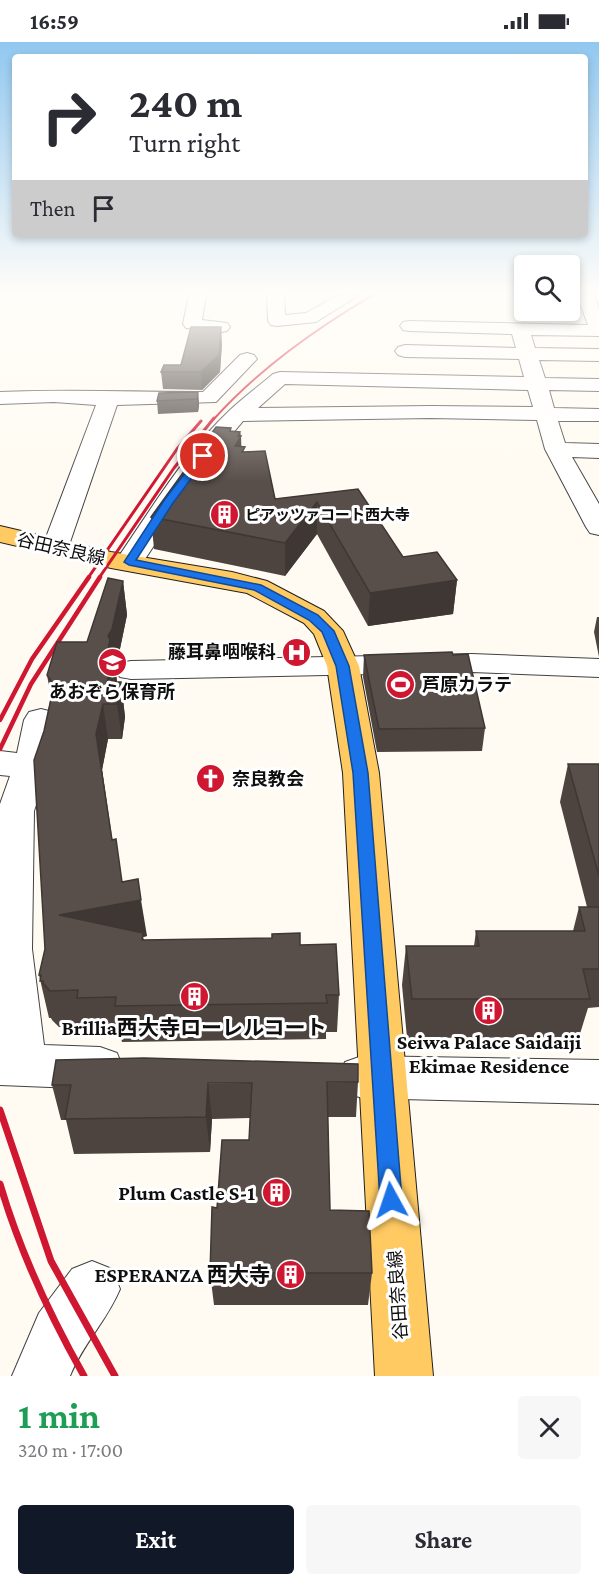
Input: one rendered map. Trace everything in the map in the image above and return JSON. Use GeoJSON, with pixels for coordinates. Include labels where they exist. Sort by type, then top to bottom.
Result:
{"type":"FeatureCollection","features":[{"type":"Feature","properties":{"kind":"main road","name":"谷田奈良線"},"geometry":{"type":"LineString","coordinates":[[0,534],[111,561],[129,562],[257,587],[314,617],[328,631],[343,666],[360,773],[404,1376]]}},
{"type":"Feature","properties":{"kind":"street"},"geometry":{"type":"LineString","coordinates":[[529,357],[556,449],[599,527]]}},
{"type":"Feature","properties":{"kind":"street"},"geometry":{"type":"LineString","coordinates":[[0,398],[54,396],[109,399],[150,391],[209,398],[247,359]]}},
{"type":"Feature","properties":{"kind":"street"},"geometry":{"type":"LineString","coordinates":[[129,562],[169,501],[237,415],[279,378],[599,385]]}},
{"type":"Feature","properties":{"kind":"street"},"geometry":{"type":"LineString","coordinates":[[55,548],[109,399]]}},
{"type":"Feature","properties":{"kind":"street"},"geometry":{"type":"LineString","coordinates":[[237,415],[431,412],[599,415]]}},
{"type":"Feature","properties":{"kind":"street"},"geometry":{"type":"LineString","coordinates":[[556,449],[599,451]]}},
{"type":"Feature","properties":{"kind":"street"},"geometry":{"type":"LineString","coordinates":[[131,670],[472,663],[599,668]]}},
{"type":"Feature","properties":{"kind":"street"},"geometry":{"type":"LineString","coordinates":[[41,720],[16,765],[12,939],[16,1014],[12,1065],[136,1070]]}},
{"type":"Feature","properties":{"kind":"street"},"geometry":{"type":"LineString","coordinates":[[322,1076],[599,1082]]}},
{"type":"Feature","properties":{"kind":"street"},"geometry":{"type":"LineString","coordinates":[[40,1376],[60,1333],[92,1289]]}},
{"type":"Feature","properties":{"kind":"building"},"geometry":{"type":"Polygon","coordinates":[[[183,357],[217,357],[201,372],[161,372],[164,365],[181,365],[183,357]]]}},
{"type":"Feature","properties":{"kind":"building"},"geometry":{"type":"Polygon","coordinates":[[[198,392],[197,399],[157,401],[159,393],[198,392]]]}},
{"type":"Feature","properties":{"kind":"building"},"geometry":{"type":"Polygon","coordinates":[[[216,427],[231,428],[230,431],[240,432],[238,436],[241,436],[235,446],[245,447],[242,452],[265,451],[275,499],[358,489],[403,557],[437,552],[457,580],[370,593],[317,502],[285,543],[151,517],[216,427]]]}},
{"type":"Feature","properties":{"kind":"building"},"geometry":{"type":"Polygon","coordinates":[[[108,578],[123,581],[112,629],[108,636],[110,640],[108,649],[111,649],[110,654],[113,654],[107,682],[121,682],[117,704],[103,704],[96,734],[112,840],[116,839],[122,882],[138,879],[141,900],[59,915],[143,933],[142,940],[272,938],[272,934],[300,933],[300,945],[336,944],[339,995],[326,995],[327,1003],[115,1006],[116,997],[77,998],[78,990],[50,991],[43,981],[40,981],[41,975],[39,975],[45,949],[34,760],[44,731],[54,685],[47,675],[57,642],[87,642],[108,578]]]}},
{"type":"Feature","properties":{"kind":"building"},"geometry":{"type":"Polygon","coordinates":[[[452,652],[453,655],[468,654],[485,728],[379,729],[364,655],[452,652]]]}},
{"type":"Feature","properties":{"kind":"building"},"geometry":{"type":"Polygon","coordinates":[[[568,764],[599,764],[599,876],[568,764]]]}},
{"type":"Feature","properties":{"kind":"building"},"geometry":{"type":"Polygon","coordinates":[[[579,907],[599,907],[599,969],[583,969],[590,999],[412,999],[406,946],[479,946],[476,931],[585,931],[579,907]]]}},
{"type":"Feature","properties":{"kind":"building"},"geometry":{"type":"Polygon","coordinates":[[[144,1058],[358,1064],[358,1082],[327,1082],[330,1210],[369,1211],[372,1273],[210,1273],[212,1207],[217,1208],[222,1140],[249,1140],[252,1083],[208,1083],[206,1117],[65,1119],[71,1085],[52,1085],[56,1060],[144,1058]]]}},
{"type":"Feature","properties":{"kind":"railway"},"geometry":{"type":"LineString","coordinates":[[213,420],[249,384],[281,357]]}},
{"type":"Feature","properties":{"kind":"railway"},"geometry":{"type":"LineString","coordinates":[[99,578],[174,468],[214,418]]}},
{"type":"Feature","properties":{"kind":"railway"},"geometry":{"type":"LineString","coordinates":[[88,578],[177,449],[201,421]]}},
{"type":"Feature","properties":{"kind":"railway"},"geometry":{"type":"LineString","coordinates":[[0,720],[32,659],[89,577]]}},
{"type":"Feature","properties":{"kind":"railway"},"geometry":{"type":"LineString","coordinates":[[0,749],[31,684],[100,577]]}},
{"type":"Feature","properties":{"kind":"railway"},"geometry":{"type":"LineString","coordinates":[[0,1110],[51,1261],[115,1376]]}},
{"type":"Feature","properties":{"kind":"railway"},"geometry":{"type":"LineString","coordinates":[[0,1184],[36,1282],[84,1376]]}},
{"type":"Feature","properties":{"kind":"place","name":"ピアッツァコート西大寺"},"geometry":{"type":"Point","coordinates":[224,515]}},
{"type":"Feature","properties":{"kind":"place","name":"藤耳鼻咽喉科"},"geometry":{"type":"Point","coordinates":[297,652]}},
{"type":"Feature","properties":{"kind":"place","name":"あおぞら保育所"},"geometry":{"type":"Point","coordinates":[112,663]}},
{"type":"Feature","properties":{"kind":"place","name":"芦原カラテ"},"geometry":{"type":"Point","coordinates":[401,685]}},
{"type":"Feature","properties":{"kind":"place","name":"奈良教会"},"geometry":{"type":"Point","coordinates":[211,779]}},
{"type":"Feature","properties":{"kind":"place","name":"Brillia西大寺ローレルコート"},"geometry":{"type":"Point","coordinates":[194,997]}},
{"type":"Feature","properties":{"kind":"place","name":"Seiwa Palace Saidaiji Ekimae Residence"},"geometry":{"type":"Point","coordinates":[489,1011]}},
{"type":"Feature","properties":{"kind":"place","name":"Plum Castle S-1"},"geometry":{"type":"Point","coordinates":[276,1193]}},
{"type":"Feature","properties":{"kind":"place","name":"ESPERANZA 西大寺"},"geometry":{"type":"Point","coordinates":[291,1275]}},
{"type":"Feature","properties":{"kind":"route"},"geometry":{"type":"LineString","coordinates":[[203,456],[169,501],[129,562],[232,580],[257,587],[314,617],[328,631],[343,666],[360,773],[391,1200]]}}]}
